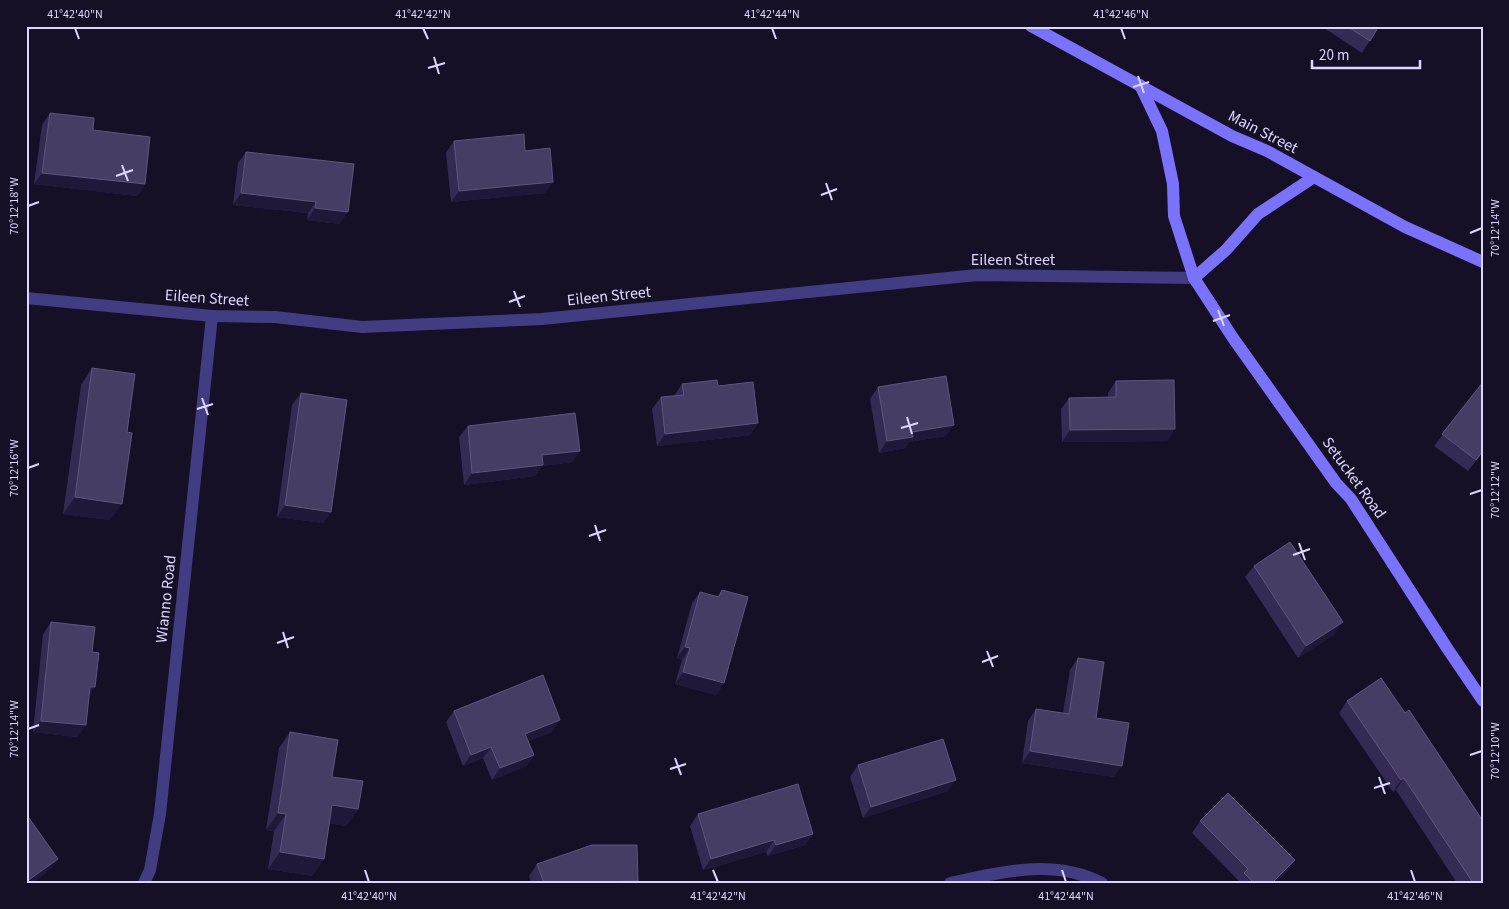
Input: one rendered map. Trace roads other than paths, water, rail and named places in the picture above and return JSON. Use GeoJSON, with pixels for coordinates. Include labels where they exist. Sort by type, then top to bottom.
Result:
{"type":"FeatureCollection","features":[{"type":"Feature","properties":{"kind":"main road","name":"Main Street"},"geometry":{"type":"LineString","coordinates":[[1031,26],[1232,136],[1267,151],[1405,227],[1483,262]]}},
{"type":"Feature","properties":{"kind":"main road","name":"Setucket Road"},"geometry":{"type":"LineString","coordinates":[[1140,85],[1162,131],[1173,184],[1174,216],[1194,278],[1254,368],[1336,483],[1351,499],[1483,701]]}},
{"type":"Feature","properties":{"kind":"main road"},"geometry":{"type":"LineString","coordinates":[[1194,278],[1226,250],[1258,214],[1314,177]]}},
{"type":"Feature","properties":{"kind":"street","name":"Eileen Street"},"geometry":{"type":"LineString","coordinates":[[26,298],[212,316],[275,317],[362,327],[517,321],[977,275],[1194,278]]}},
{"type":"Feature","properties":{"kind":"street","name":"Wianno Road"},"geometry":{"type":"LineString","coordinates":[[144,883],[150,870],[160,814],[212,316]]}},
{"type":"Feature","properties":{"kind":"street"},"geometry":{"type":"LineString","coordinates":[[950,883],[1010,870],[1052,868],[1087,875],[1102,883]]}}]}
